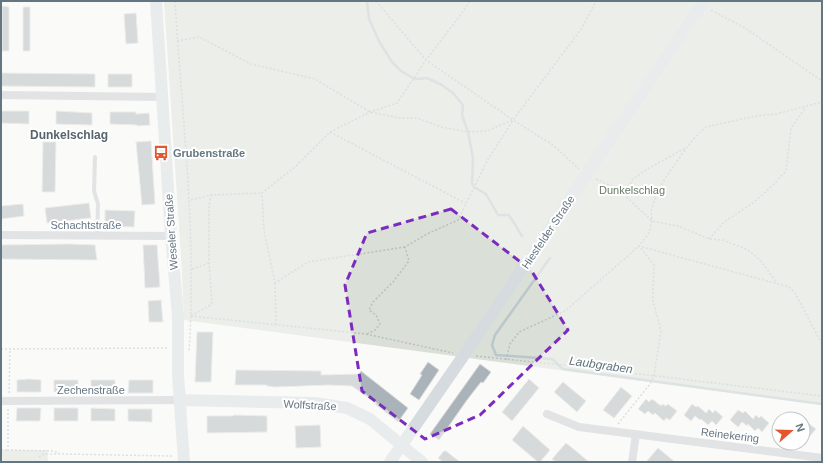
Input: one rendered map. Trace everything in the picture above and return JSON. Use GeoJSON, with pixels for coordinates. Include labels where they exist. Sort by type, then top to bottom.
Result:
{"type":"FeatureCollection","features":[{"type":"Feature","properties":{"kind":"street","name":"Weseler Straße"},"geometry":{"type":"LineString","coordinates":[[156,1],[171,236],[178,316],[178,375],[181,400],[183,459]]}},
{"type":"Feature","properties":{"kind":"street","name":"Hiesfelder Straße"},"geometry":{"type":"LineString","coordinates":[[390,462],[703,3]]}},
{"type":"Feature","properties":{"kind":"street"},"geometry":{"type":"LineString","coordinates":[[1,95],[162,97]]}},
{"type":"Feature","properties":{"kind":"street","name":"Schachtstraße"},"geometry":{"type":"LineString","coordinates":[[1,235],[171,236]]}},
{"type":"Feature","properties":{"kind":"street","name":"Zechenstraße"},"geometry":{"type":"LineString","coordinates":[[5,401],[181,400]]}},
{"type":"Feature","properties":{"kind":"street","name":"Wolfstraße"},"geometry":{"type":"LineString","coordinates":[[181,400],[315,403],[339,406],[354,410],[370,419],[422,462]]}},
{"type":"Feature","properties":{"kind":"street","name":"Reinekering"},"geometry":{"type":"LineString","coordinates":[[547,414],[579,428],[822,458]]}},
{"type":"Feature","properties":{"kind":"street"},"geometry":{"type":"LineString","coordinates":[[632,462],[636,434]]}},
{"type":"Feature","properties":{"kind":"lane"},"geometry":{"type":"LineString","coordinates":[[95,157],[94,191],[98,204],[97,236]]}},
{"type":"Feature","properties":{"kind":"path"},"geometry":{"type":"LineString","coordinates":[[175,1],[190,200],[192,316]]}},
{"type":"Feature","properties":{"kind":"path"},"geometry":{"type":"LineString","coordinates":[[376,1],[426,60],[513,120],[553,145],[574,166],[618,189],[652,221],[678,226],[709,239],[723,240],[748,250],[760,260],[777,283]]}},
{"type":"Feature","properties":{"kind":"path"},"geometry":{"type":"LineString","coordinates":[[190,200],[211,194],[262,193],[295,167],[330,132],[370,112],[397,103],[426,60],[470,1]]}},
{"type":"Feature","properties":{"kind":"path"},"geometry":{"type":"LineString","coordinates":[[275,282],[308,262],[405,247],[427,234],[458,220],[465,203],[487,162],[513,120],[582,28],[596,1]]}},
{"type":"Feature","properties":{"kind":"path"},"geometry":{"type":"LineString","coordinates":[[703,3],[745,28],[822,81]]}},
{"type":"Feature","properties":{"kind":"path"},"geometry":{"type":"LineString","coordinates":[[177,41],[199,37],[251,64],[316,79],[370,112],[400,118],[417,118],[441,127],[468,132],[486,131],[513,120]]}},
{"type":"Feature","properties":{"kind":"path"},"geometry":{"type":"LineString","coordinates":[[506,360],[510,344],[519,332],[565,311],[639,246],[649,233],[652,221],[651,211],[657,194],[666,177],[687,147],[706,127],[756,116],[776,114],[822,102]]}},
{"type":"Feature","properties":{"kind":"path"},"geometry":{"type":"LineString","coordinates":[[709,239],[724,222],[753,203],[786,171],[791,128],[806,107]]}},
{"type":"Feature","properties":{"kind":"path"},"geometry":{"type":"LineString","coordinates":[[330,132],[465,203]]}},
{"type":"Feature","properties":{"kind":"path"},"geometry":{"type":"LineString","coordinates":[[625,195],[632,180],[644,171],[687,147]]}},
{"type":"Feature","properties":{"kind":"path"},"geometry":{"type":"LineString","coordinates":[[262,193],[264,231],[275,282],[276,325]]}},
{"type":"Feature","properties":{"kind":"path"},"geometry":{"type":"LineString","coordinates":[[192,316],[212,304],[209,263],[208,206],[211,194]]}},
{"type":"Feature","properties":{"kind":"path"},"geometry":{"type":"LineString","coordinates":[[639,246],[789,287],[795,293],[822,344]]}},
{"type":"Feature","properties":{"kind":"path"},"geometry":{"type":"LineString","coordinates":[[613,431],[654,377],[661,331],[654,301],[654,265],[639,246]]}},
{"type":"Feature","properties":{"kind":"path"},"geometry":{"type":"LineString","coordinates":[[366,334],[375,330],[380,324],[376,315],[369,310],[373,302],[393,282],[409,261],[405,247]]}},
{"type":"Feature","properties":{"kind":"path"},"geometry":{"type":"LineString","coordinates":[[191,269],[209,263]]}},
{"type":"Feature","properties":{"kind":"path"},"geometry":{"type":"LineString","coordinates":[[192,316],[366,334],[464,355],[554,364],[822,396]]}},
{"type":"Feature","properties":{"kind":"path"},"geometry":{"type":"LineString","coordinates":[[1,349],[178,348]]}},
{"type":"Feature","properties":{"kind":"path"},"geometry":{"type":"LineString","coordinates":[[8,450],[5,401],[10,349]]}},
{"type":"Feature","properties":{"kind":"path"},"geometry":{"type":"LineString","coordinates":[[1,450],[54,452],[60,454]]}},
{"type":"Feature","properties":{"kind":"path"},"geometry":{"type":"LineString","coordinates":[[39,457],[44,454],[60,454],[183,459]]}},
{"type":"Feature","properties":{"kind":"highlighted area"},"geometry":{"type":"Polygon","coordinates":[[[451,209],[531,270],[568,330],[480,415],[425,439],[362,391],[345,285],[367,233],[451,209]]]}},
{"type":"Feature","properties":{"kind":"green space","name":"Dunkelschlag"},"geometry":{"type":"Polygon","coordinates":[[[164,1],[822,1],[822,405],[184,320],[164,1]]]}},
{"type":"Feature","properties":{"kind":"green space"},"geometry":{"type":"Polygon","coordinates":[[[1,450],[47,450],[48,462],[1,462],[1,450]]]}},
{"type":"Feature","properties":{"kind":"building"},"geometry":{"type":"Polygon","coordinates":[[[2,6],[9,7],[9,51],[2,51],[2,6]]]}},
{"type":"Feature","properties":{"kind":"building"},"geometry":{"type":"Polygon","coordinates":[[[23,7],[30,7],[30,51],[23,51],[23,7]]]}},
{"type":"Feature","properties":{"kind":"building"},"geometry":{"type":"Polygon","coordinates":[[[136,13],[138,43],[126,44],[124,14],[136,13]]]}},
{"type":"Feature","properties":{"kind":"building"},"geometry":{"type":"Polygon","coordinates":[[[1,73],[95,74],[95,87],[1,86],[1,73]]]}},
{"type":"Feature","properties":{"kind":"building"},"geometry":{"type":"Polygon","coordinates":[[[108,74],[132,74],[132,87],[108,87],[108,74]]]}},
{"type":"Feature","properties":{"kind":"building"},"geometry":{"type":"Polygon","coordinates":[[[1,111],[29,111],[29,124],[1,123],[1,111]]]}},
{"type":"Feature","properties":{"kind":"building"},"geometry":{"type":"Polygon","coordinates":[[[56,111],[92,113],[92,125],[56,124],[56,111]]]}},
{"type":"Feature","properties":{"kind":"building"},"geometry":{"type":"Polygon","coordinates":[[[110,112],[136,112],[136,114],[149,113],[150,125],[137,126],[110,124],[110,112]]]}},
{"type":"Feature","properties":{"kind":"building"},"geometry":{"type":"Polygon","coordinates":[[[151,141],[155,204],[142,205],[136,142],[151,141]]]}},
{"type":"Feature","properties":{"kind":"building"},"geometry":{"type":"Polygon","coordinates":[[[43,142],[56,142],[55,192],[42,192],[43,142]]]}},
{"type":"Feature","properties":{"kind":"building"},"geometry":{"type":"Polygon","coordinates":[[[89,203],[91,218],[47,223],[45,208],[89,203]]]}},
{"type":"Feature","properties":{"kind":"building"},"geometry":{"type":"Polygon","coordinates":[[[23,204],[24,216],[1,219],[1,206],[23,204]]]}},
{"type":"Feature","properties":{"kind":"building"},"geometry":{"type":"Polygon","coordinates":[[[105,210],[135,211],[134,227],[105,226],[105,210]]]}},
{"type":"Feature","properties":{"kind":"building"},"geometry":{"type":"Polygon","coordinates":[[[1,245],[95,245],[97,260],[1,259],[1,245]]]}},
{"type":"Feature","properties":{"kind":"building"},"geometry":{"type":"Polygon","coordinates":[[[143,245],[157,245],[160,287],[145,288],[143,245]]]}},
{"type":"Feature","properties":{"kind":"building"},"geometry":{"type":"Polygon","coordinates":[[[161,300],[163,322],[149,322],[148,301],[161,300]]]}},
{"type":"Feature","properties":{"kind":"building"},"geometry":{"type":"Polygon","coordinates":[[[197,332],[213,332],[211,382],[195,382],[197,332]]]}},
{"type":"Feature","properties":{"kind":"building"},"geometry":{"type":"Polygon","coordinates":[[[428,362],[439,370],[419,400],[410,394],[428,362]]]}},
{"type":"Feature","properties":{"kind":"building"},"geometry":{"type":"Polygon","coordinates":[[[480,364],[491,372],[467,400],[439,440],[430,434],[480,364]]]}},
{"type":"Feature","properties":{"kind":"building"},"geometry":{"type":"Polygon","coordinates":[[[236,370],[321,371],[321,375],[359,374],[361,371],[408,408],[398,422],[375,404],[376,403],[352,386],[329,385],[275,387],[267,385],[235,385],[236,370]]]}},
{"type":"Feature","properties":{"kind":"building"},"geometry":{"type":"Polygon","coordinates":[[[529,379],[539,388],[512,421],[502,412],[529,379]]]}},
{"type":"Feature","properties":{"kind":"building"},"geometry":{"type":"Polygon","coordinates":[[[17,380],[41,380],[41,392],[17,392],[17,380]]]}},
{"type":"Feature","properties":{"kind":"building"},"geometry":{"type":"Polygon","coordinates":[[[54,380],[78,380],[78,393],[54,392],[54,380]]]}},
{"type":"Feature","properties":{"kind":"building"},"geometry":{"type":"Polygon","coordinates":[[[91,380],[115,380],[115,393],[91,393],[91,380]]]}},
{"type":"Feature","properties":{"kind":"building"},"geometry":{"type":"Polygon","coordinates":[[[129,380],[153,380],[153,393],[128,393],[129,380]]]}},
{"type":"Feature","properties":{"kind":"building"},"geometry":{"type":"Polygon","coordinates":[[[563,382],[586,401],[577,412],[554,392],[563,382]]]}},
{"type":"Feature","properties":{"kind":"building"},"geometry":{"type":"Polygon","coordinates":[[[621,387],[632,396],[614,418],[603,410],[621,387]]]}},
{"type":"Feature","properties":{"kind":"building"},"geometry":{"type":"Polygon","coordinates":[[[646,399],[649,402],[652,399],[661,406],[662,404],[666,406],[668,404],[677,411],[670,420],[666,418],[664,421],[655,413],[653,415],[648,411],[645,414],[638,409],[646,399]]]}},
{"type":"Feature","properties":{"kind":"building"},"geometry":{"type":"Polygon","coordinates":[[[692,404],[696,407],[698,406],[706,413],[709,409],[713,413],[715,410],[723,417],[716,425],[712,421],[708,425],[695,416],[691,421],[684,415],[692,404]]]}},
{"type":"Feature","properties":{"kind":"building"},"geometry":{"type":"Polygon","coordinates":[[[17,408],[41,408],[40,421],[16,421],[17,408]]]}},
{"type":"Feature","properties":{"kind":"building"},"geometry":{"type":"Polygon","coordinates":[[[54,408],[78,408],[78,421],[54,421],[54,408]]]}},
{"type":"Feature","properties":{"kind":"building"},"geometry":{"type":"Polygon","coordinates":[[[91,408],[115,409],[115,421],[91,421],[91,408]]]}},
{"type":"Feature","properties":{"kind":"building"},"geometry":{"type":"Polygon","coordinates":[[[128,409],[152,409],[152,422],[128,421],[128,409]]]}},
{"type":"Feature","properties":{"kind":"building"},"geometry":{"type":"Polygon","coordinates":[[[738,410],[743,413],[745,411],[753,419],[756,415],[759,418],[761,416],[769,423],[762,432],[758,428],[755,431],[748,424],[747,426],[742,422],[738,427],[730,420],[738,410]]]}},
{"type":"Feature","properties":{"kind":"building"},"geometry":{"type":"Polygon","coordinates":[[[207,416],[267,416],[267,432],[207,433],[207,416]]]}},
{"type":"Feature","properties":{"kind":"building"},"geometry":{"type":"Polygon","coordinates":[[[320,425],[321,447],[296,448],[295,426],[320,425]]]}},
{"type":"Feature","properties":{"kind":"building"},"geometry":{"type":"Polygon","coordinates":[[[811,425],[816,429],[811,435],[811,425]]]}},
{"type":"Feature","properties":{"kind":"building"},"geometry":{"type":"Polygon","coordinates":[[[523,426],[550,450],[540,462],[538,462],[512,440],[523,426]]]}},
{"type":"Feature","properties":{"kind":"building"},"geometry":{"type":"Polygon","coordinates":[[[566,443],[589,462],[556,462],[552,459],[566,443]]]}},
{"type":"Feature","properties":{"kind":"building"},"geometry":{"type":"Polygon","coordinates":[[[658,448],[675,462],[646,462],[658,448]]]}},
{"type":"Feature","properties":{"kind":"building"},"geometry":{"type":"Polygon","coordinates":[[[444,451],[460,462],[443,462],[438,458],[444,451]]]}},
{"type":"Feature","properties":{"kind":"waterway","name":"Laubgraben"},"geometry":{"type":"LineString","coordinates":[[367,1],[369,19],[379,41],[392,62],[401,71],[413,78],[427,78],[442,85],[453,93],[463,105],[462,115],[468,132],[473,158],[472,183],[474,187],[486,194],[498,215],[509,215],[522,236]]}},
{"type":"Feature","properties":{"kind":"waterway","name":"Laubgraben"},"geometry":{"type":"LineString","coordinates":[[550,258],[495,335],[492,345],[496,355],[552,359],[563,369],[822,404]]}},
{"type":"Feature","properties":{"kind":"place","name":"Grubenstraße"},"geometry":{"type":"Point","coordinates":[161,153]}},
{"type":"Feature","properties":{"kind":"district","name":"Dunkelschlag"},"geometry":{"type":"Point","coordinates":[69,135]}}]}
